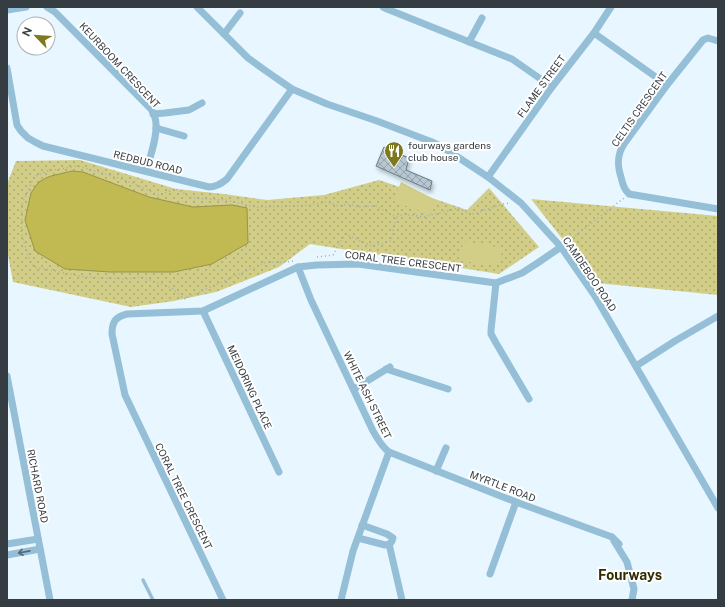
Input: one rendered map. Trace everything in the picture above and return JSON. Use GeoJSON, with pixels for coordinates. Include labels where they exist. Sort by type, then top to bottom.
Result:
{"type":"FeatureCollection","features":[{"type":"Feature","properties":{"kind":"street"},"geometry":{"type":"LineString","coordinates":[[7,10],[26,7]]}},
{"type":"Feature","properties":{"kind":"street","name":"KEURBOOM CRESCENT"},"geometry":{"type":"LineString","coordinates":[[47,7],[55,12],[151,109],[154,114],[156,128],[155,138],[146,172]]}},
{"type":"Feature","properties":{"kind":"street","name":"CAMDEBOO ROAD"},"geometry":{"type":"LineString","coordinates":[[197,7],[248,58],[292,89],[327,104],[432,142],[444,148],[488,177],[521,203],[561,247],[595,296],[718,508]]}},
{"type":"Feature","properties":{"kind":"street"},"geometry":{"type":"LineString","coordinates":[[383,7],[512,59],[552,87]]}},
{"type":"Feature","properties":{"kind":"street","name":"FLAME STREET"},"geometry":{"type":"LineString","coordinates":[[488,177],[552,87],[594,33],[611,7]]}},
{"type":"Feature","properties":{"kind":"street"},"geometry":{"type":"LineString","coordinates":[[224,34],[240,13]]}},
{"type":"Feature","properties":{"kind":"street"},"geometry":{"type":"LineString","coordinates":[[469,42],[482,18]]}},
{"type":"Feature","properties":{"kind":"street"},"geometry":{"type":"LineString","coordinates":[[594,33],[667,85]]}},
{"type":"Feature","properties":{"kind":"street","name":"CELTIS CRESCENT"},"geometry":{"type":"LineString","coordinates":[[629,194],[624,189],[618,169],[619,154],[624,144],[667,85],[703,40],[708,38],[718,42]]}},
{"type":"Feature","properties":{"kind":"street","name":"REDBUD ROAD"},"geometry":{"type":"LineString","coordinates":[[7,68],[17,125],[28,138],[43,146],[209,187],[215,187],[222,184],[227,179],[292,89]]}},
{"type":"Feature","properties":{"kind":"street"},"geometry":{"type":"LineString","coordinates":[[154,114],[189,110],[202,103]]}},
{"type":"Feature","properties":{"kind":"street"},"geometry":{"type":"LineString","coordinates":[[156,128],[184,136]]}},
{"type":"Feature","properties":{"kind":"street"},"geometry":{"type":"LineString","coordinates":[[629,194],[718,209]]}},
{"type":"Feature","properties":{"kind":"street","name":"CORAL TREE CRESCENT"},"geometry":{"type":"LineString","coordinates":[[223,600],[125,395],[112,334],[112,326],[119,316],[127,314],[202,311],[296,264],[358,264],[496,283],[522,273],[561,247]]}},
{"type":"Feature","properties":{"kind":"street","name":"WHITE ASH STREET"},"geometry":{"type":"LineString","coordinates":[[296,264],[311,300],[379,442],[389,452],[353,551],[341,600]]}},
{"type":"Feature","properties":{"kind":"street"},"geometry":{"type":"LineString","coordinates":[[496,283],[491,325],[492,334],[529,399]]}},
{"type":"Feature","properties":{"kind":"street","name":"MEIDORING PLACE"},"geometry":{"type":"LineString","coordinates":[[202,311],[279,472]]}},
{"type":"Feature","properties":{"kind":"street"},"geometry":{"type":"LineString","coordinates":[[636,366],[718,316]]}},
{"type":"Feature","properties":{"kind":"street"},"geometry":{"type":"LineString","coordinates":[[354,389],[388,368],[448,389]]}},
{"type":"Feature","properties":{"kind":"street","name":"RICHARD ROAD"},"geometry":{"type":"LineString","coordinates":[[7,376],[50,600]]}},
{"type":"Feature","properties":{"kind":"street"},"geometry":{"type":"LineString","coordinates":[[436,471],[446,448]]}},
{"type":"Feature","properties":{"kind":"street","name":"MYRTLE ROAD"},"geometry":{"type":"LineString","coordinates":[[389,452],[516,502],[612,537],[627,562],[634,590],[632,600]]}},
{"type":"Feature","properties":{"kind":"street"},"geometry":{"type":"LineString","coordinates":[[490,574],[516,502]]}},
{"type":"Feature","properties":{"kind":"street"},"geometry":{"type":"LineString","coordinates":[[362,525],[390,535],[393,538],[390,544],[402,600]]}},
{"type":"Feature","properties":{"kind":"street"},"geometry":{"type":"LineString","coordinates":[[358,538],[385,545],[390,544]]}},
{"type":"Feature","properties":{"kind":"street"},"geometry":{"type":"LineString","coordinates":[[7,544],[38,539]]}},
{"type":"Feature","properties":{"kind":"street"},"geometry":{"type":"LineString","coordinates":[[7,555],[40,549]]}},
{"type":"Feature","properties":{"kind":"lane"},"geometry":{"type":"LineString","coordinates":[[143,580],[153,600]]}},
{"type":"Feature","properties":{"kind":"path"},"geometry":{"type":"LineString","coordinates":[[296,264],[287,262],[266,262],[184,299],[172,288],[142,277],[126,279],[85,277],[34,267],[28,256],[21,232],[22,204],[34,177],[47,171],[78,166],[132,183],[158,195],[176,189],[192,198],[225,200],[255,207],[303,206],[327,202],[338,206],[350,204],[358,207],[376,206],[396,217],[405,214],[423,217],[459,208],[470,215],[503,204],[521,203]]}},
{"type":"Feature","properties":{"kind":"path"},"geometry":{"type":"LineString","coordinates":[[561,247],[629,194]]}},
{"type":"Feature","properties":{"kind":"path"},"geometry":{"type":"LineString","coordinates":[[317,257],[333,255],[345,234],[372,246],[391,241],[396,217]]}},
{"type":"Feature","properties":{"kind":"shaded area"},"geometry":{"type":"Polygon","coordinates":[[[80,160],[176,189],[267,200],[324,195],[379,180],[467,210],[489,188],[539,247],[499,274],[310,244],[279,267],[216,292],[174,301],[131,307],[13,282],[7,250],[7,184],[16,161],[80,160]]]}},
{"type":"Feature","properties":{"kind":"shaded area"},"geometry":{"type":"Polygon","coordinates":[[[72,171],[83,172],[149,197],[193,207],[232,205],[247,208],[248,243],[212,264],[174,272],[110,272],[65,269],[35,251],[25,220],[31,193],[39,182],[51,176],[72,171]]]}},
{"type":"Feature","properties":{"kind":"shaded area"},"geometry":{"type":"Polygon","coordinates":[[[401,182],[436,200],[430,215],[393,201],[401,182]]]}},
{"type":"Feature","properties":{"kind":"shaded area"},"geometry":{"type":"Polygon","coordinates":[[[531,199],[718,216],[718,295],[597,283],[531,199]]]}},
{"type":"Feature","properties":{"kind":"shaded area"},"geometry":{"type":"Polygon","coordinates":[[[463,241],[503,248],[499,265],[460,261],[463,241]]]}},
{"type":"Feature","properties":{"kind":"building","name":"fourways gardens club house"},"geometry":{"type":"Polygon","coordinates":[[[384,147],[409,158],[406,170],[432,181],[430,190],[376,166],[384,147]]]}},
{"type":"Feature","properties":{"kind":"place","name":"fourways gardens club house"},"geometry":{"type":"Point","coordinates":[394,168]}},
{"type":"Feature","properties":{"kind":"district","name":"Fourways"},"geometry":{"type":"Point","coordinates":[630,575]}}]}
